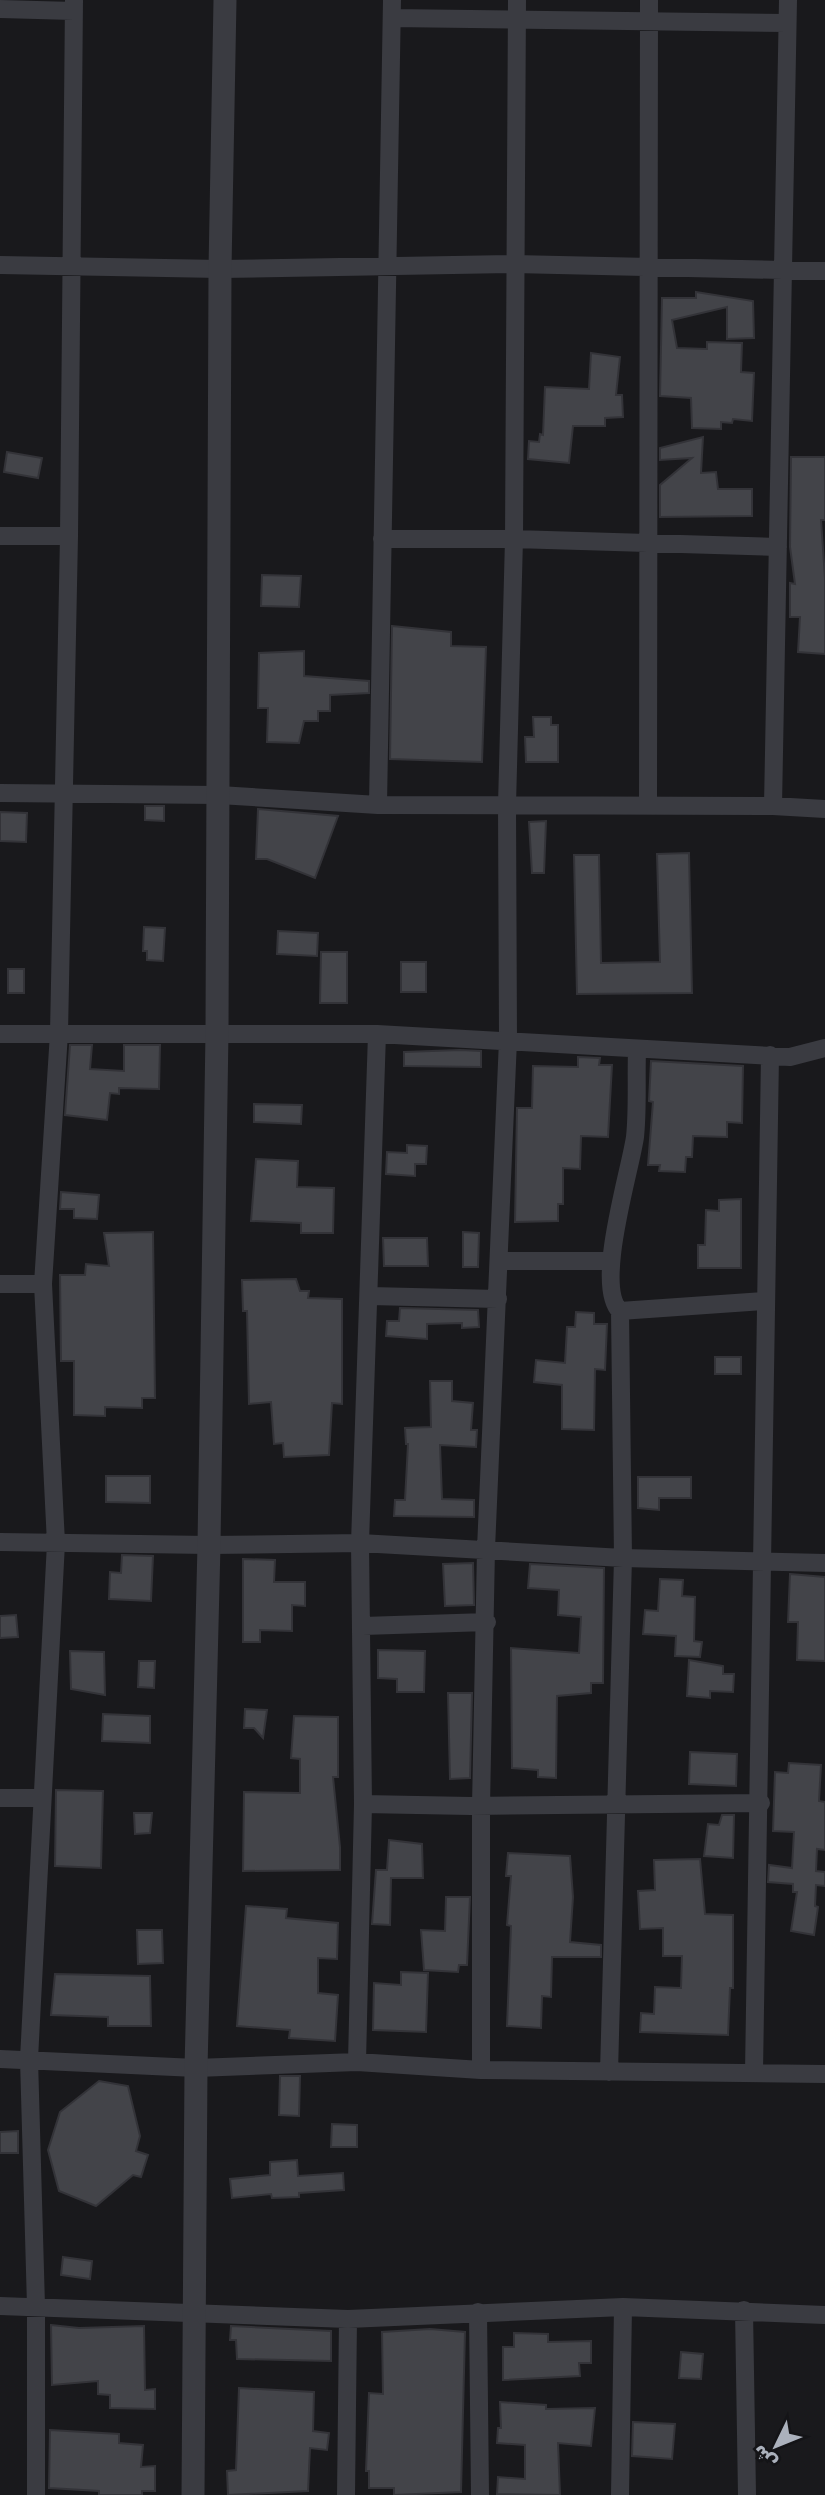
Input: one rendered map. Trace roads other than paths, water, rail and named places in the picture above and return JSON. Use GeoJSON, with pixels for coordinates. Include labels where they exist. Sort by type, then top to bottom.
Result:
{"type":"FeatureCollection","features":[{"type":"Feature","properties":{"kind":"street"},"geometry":{"type":"LineString","coordinates":[[193,2495],[196,2068],[209,1545],[217,1032],[220,269],[225,0]]}},
{"type":"Feature","properties":{"kind":"street"},"geometry":{"type":"LineString","coordinates":[[481,2070],[481,1806],[487,1622],[486,1549],[508,1040],[507,805],[514,539],[517,0]]}},
{"type":"Feature","properties":{"kind":"street"},"geometry":{"type":"LineString","coordinates":[[648,806],[649,0]]}},
{"type":"Feature","properties":{"kind":"street"},"geometry":{"type":"LineString","coordinates":[[773,806],[788,0]]}},
{"type":"Feature","properties":{"kind":"street"},"geometry":{"type":"LineString","coordinates":[[0,9],[74,6],[69,536],[59,1033],[43,1284],[56,1543],[29,2059],[36,2306],[36,2495]]}},
{"type":"Feature","properties":{"kind":"street"},"geometry":{"type":"LineString","coordinates":[[378,805],[392,9],[516,19],[787,23]]}},
{"type":"Feature","properties":{"kind":"street"},"geometry":{"type":"LineString","coordinates":[[0,265],[220,269],[514,264],[825,271]]}},
{"type":"Feature","properties":{"kind":"street"},"geometry":{"type":"LineString","coordinates":[[0,536],[69,536]]}},
{"type":"Feature","properties":{"kind":"street"},"geometry":{"type":"LineString","coordinates":[[382,539],[514,539],[778,547]]}},
{"type":"Feature","properties":{"kind":"street"},"geometry":{"type":"LineString","coordinates":[[0,793],[64,791],[219,795],[378,805],[773,806],[825,809]]}},
{"type":"Feature","properties":{"kind":"street"},"geometry":{"type":"LineString","coordinates":[[0,1034],[377,1034],[790,1057],[825,1048]]}},
{"type":"Feature","properties":{"kind":"street"},"geometry":{"type":"LineString","coordinates":[[357,2062],[363,1804],[360,1543],[377,1034]]}},
{"type":"Feature","properties":{"kind":"street"},"geometry":{"type":"LineString","coordinates":[[609,2072],[623,1558],[621,1311],[612,1293],[611,1261],[635,1136],[637,1050]]}},
{"type":"Feature","properties":{"kind":"street"},"geometry":{"type":"LineString","coordinates":[[754,2072],[761,1803],[764,1301],[770,1055]]}},
{"type":"Feature","properties":{"kind":"street"},"geometry":{"type":"LineString","coordinates":[[499,1261],[611,1261]]}},
{"type":"Feature","properties":{"kind":"street"},"geometry":{"type":"LineString","coordinates":[[0,1284],[43,1284]]}},
{"type":"Feature","properties":{"kind":"street"},"geometry":{"type":"LineString","coordinates":[[370,1296],[498,1299]]}},
{"type":"Feature","properties":{"kind":"street"},"geometry":{"type":"LineString","coordinates":[[621,1311],[764,1301]]}},
{"type":"Feature","properties":{"kind":"street"},"geometry":{"type":"LineString","coordinates":[[0,1542],[209,1545],[360,1543],[623,1558],[825,1563]]}},
{"type":"Feature","properties":{"kind":"street"},"geometry":{"type":"LineString","coordinates":[[363,1626],[487,1622]]}},
{"type":"Feature","properties":{"kind":"street"},"geometry":{"type":"LineString","coordinates":[[0,1798],[41,1798]]}},
{"type":"Feature","properties":{"kind":"street"},"geometry":{"type":"LineString","coordinates":[[363,1804],[481,1806],[761,1803]]}},
{"type":"Feature","properties":{"kind":"street"},"geometry":{"type":"LineString","coordinates":[[0,2059],[196,2068],[357,2062],[481,2070],[825,2074]]}},
{"type":"Feature","properties":{"kind":"street"},"geometry":{"type":"LineString","coordinates":[[0,2305],[196,2315],[348,2319],[623,2307],[825,2315]]}},
{"type":"Feature","properties":{"kind":"street"},"geometry":{"type":"LineString","coordinates":[[620,2495],[623,2307]]}},
{"type":"Feature","properties":{"kind":"street"},"geometry":{"type":"LineString","coordinates":[[744,2310],[747,2495]]}},
{"type":"Feature","properties":{"kind":"street"},"geometry":{"type":"LineString","coordinates":[[478,2312],[480,2495]]}},
{"type":"Feature","properties":{"kind":"street"},"geometry":{"type":"LineString","coordinates":[[346,2495],[348,2319]]}}]}
